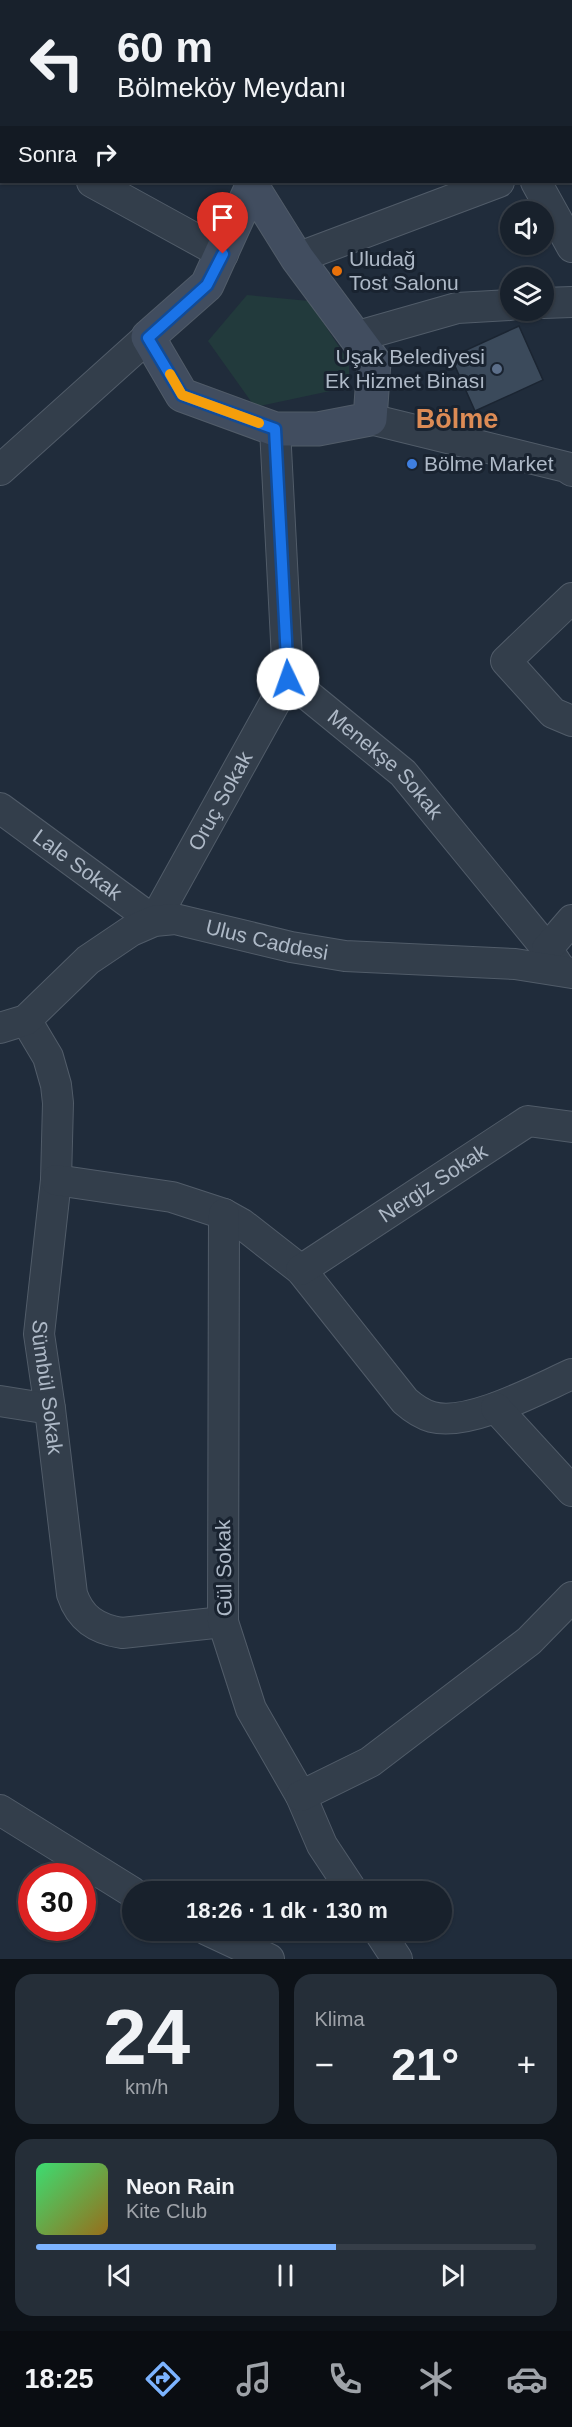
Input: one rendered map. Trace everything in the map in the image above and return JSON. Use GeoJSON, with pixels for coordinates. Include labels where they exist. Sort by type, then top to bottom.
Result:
{"type":"FeatureCollection","features":[{"type":"Feature","properties":{"kind":"street"},"geometry":{"type":"LineString","coordinates":[[94,183],[223,254]]}},
{"type":"Feature","properties":{"kind":"street"},"geometry":{"type":"LineString","coordinates":[[297,258],[496,183]]}},
{"type":"Feature","properties":{"kind":"street"},"geometry":{"type":"LineString","coordinates":[[537,183],[572,247]]}},
{"type":"Feature","properties":{"kind":"street"},"geometry":{"type":"LineString","coordinates":[[0,470],[207,285],[254,184]]}},
{"type":"Feature","properties":{"kind":"street"},"geometry":{"type":"LineString","coordinates":[[254,184],[297,258],[374,362],[370,420]]}},
{"type":"Feature","properties":{"kind":"street"},"geometry":{"type":"LineString","coordinates":[[554,303],[572,302]]}},
{"type":"Feature","properties":{"kind":"street"},"geometry":{"type":"LineString","coordinates":[[355,337],[457,308],[500,306]]}},
{"type":"Feature","properties":{"kind":"street"},"geometry":{"type":"LineString","coordinates":[[148,338],[182,395],[275,429],[318,429],[370,420],[566,467],[572,471]]}},
{"type":"Feature","properties":{"kind":"street"},"geometry":{"type":"LineString","coordinates":[[275,429],[288,679]]}},
{"type":"Feature","properties":{"kind":"street"},"geometry":{"type":"LineString","coordinates":[[572,598],[507,661],[553,713],[572,721]]}},
{"type":"Feature","properties":{"kind":"street","name":"Oruç Sokak"},"geometry":{"type":"LineString","coordinates":[[154,921],[288,679]]}},
{"type":"Feature","properties":{"kind":"street","name":"Menekşe Sokak"},"geometry":{"type":"LineString","coordinates":[[288,679],[403,773],[560,964]]}},
{"type":"Feature","properties":{"kind":"street","name":"Lale Sokak"},"geometry":{"type":"LineString","coordinates":[[0,808],[154,921]]}},
{"type":"Feature","properties":{"kind":"street","name":"Ulus Caddesi"},"geometry":{"type":"LineString","coordinates":[[13,1024],[108,945],[130,931],[154,921],[175,919],[291,947],[345,956],[560,964]]}},
{"type":"Feature","properties":{"kind":"street"},"geometry":{"type":"LineString","coordinates":[[560,964],[572,921]]}},
{"type":"Feature","properties":{"kind":"street","name":"Sümbül Sokak"},"geometry":{"type":"LineString","coordinates":[[13,1024],[43,1045],[56,1085],[58,1102],[56,1180],[39,1334],[72,1593],[76,1606],[97,1627],[122,1633],[223,1622]]}},
{"type":"Feature","properties":{"kind":"street","name":"Nergiz Sokak"},"geometry":{"type":"LineString","coordinates":[[301,1270],[528,1121],[572,1127]]}},
{"type":"Feature","properties":{"kind":"street"},"geometry":{"type":"LineString","coordinates":[[56,1180],[172,1197],[224,1214],[253,1230],[301,1270],[412,1408],[432,1418],[443,1419],[496,1408],[572,1374]]}},
{"type":"Feature","properties":{"kind":"street","name":"Gül Sokak"},"geometry":{"type":"LineString","coordinates":[[224,1214],[223,1622],[251,1709],[301,1796],[322,1845],[346,1881]]}},
{"type":"Feature","properties":{"kind":"street"},"geometry":{"type":"LineString","coordinates":[[0,1401],[50,1409]]}},
{"type":"Feature","properties":{"kind":"street"},"geometry":{"type":"LineString","coordinates":[[496,1408],[572,1491]]}},
{"type":"Feature","properties":{"kind":"street"},"geometry":{"type":"LineString","coordinates":[[301,1796],[370,1762],[529,1641],[572,1597]]}},
{"type":"Feature","properties":{"kind":"street"},"geometry":{"type":"LineString","coordinates":[[0,1810],[122,1886]]}},
{"type":"Feature","properties":{"kind":"street"},"geometry":{"type":"LineString","coordinates":[[231,1941],[269,1959]]}},
{"type":"Feature","properties":{"kind":"street"},"geometry":{"type":"LineString","coordinates":[[385,1941],[397,1959]]}},
{"type":"Feature","properties":{"kind":"green space"},"geometry":{"type":"Polygon","coordinates":[[[247,295],[309,301],[349,362],[349,387],[255,407],[208,341],[247,295]]]}},
{"type":"Feature","properties":{"kind":"building","name":"Uşak Belediyesi Ek Hizmet Binası"},"geometry":{"type":"Polygon","coordinates":[[[519,326],[543,380],[475,411],[451,357],[519,326]]]}},
{"type":"Feature","properties":{"kind":"slow traffic"},"geometry":{"type":"LineString","coordinates":[[170,374],[182,395],[259,423]]}},
{"type":"Feature","properties":{"kind":"place","name":"Uludağ Tost Salonu"},"geometry":{"type":"Point","coordinates":[337,271]}},
{"type":"Feature","properties":{"kind":"place","name":"Uşak Belediyesi Ek Hizmet Binası"},"geometry":{"type":"Point","coordinates":[497,369]}},
{"type":"Feature","properties":{"kind":"place","name":"Bölme Market"},"geometry":{"type":"Point","coordinates":[412,464]}},
{"type":"Feature","properties":{"kind":"district","name":"Bölme"},"geometry":{"type":"Point","coordinates":[457,419]}},
{"type":"Feature","properties":{"kind":"route"},"geometry":{"type":"LineString","coordinates":[[223,254],[207,285],[148,338],[182,395],[275,429],[288,679]]}}]}
